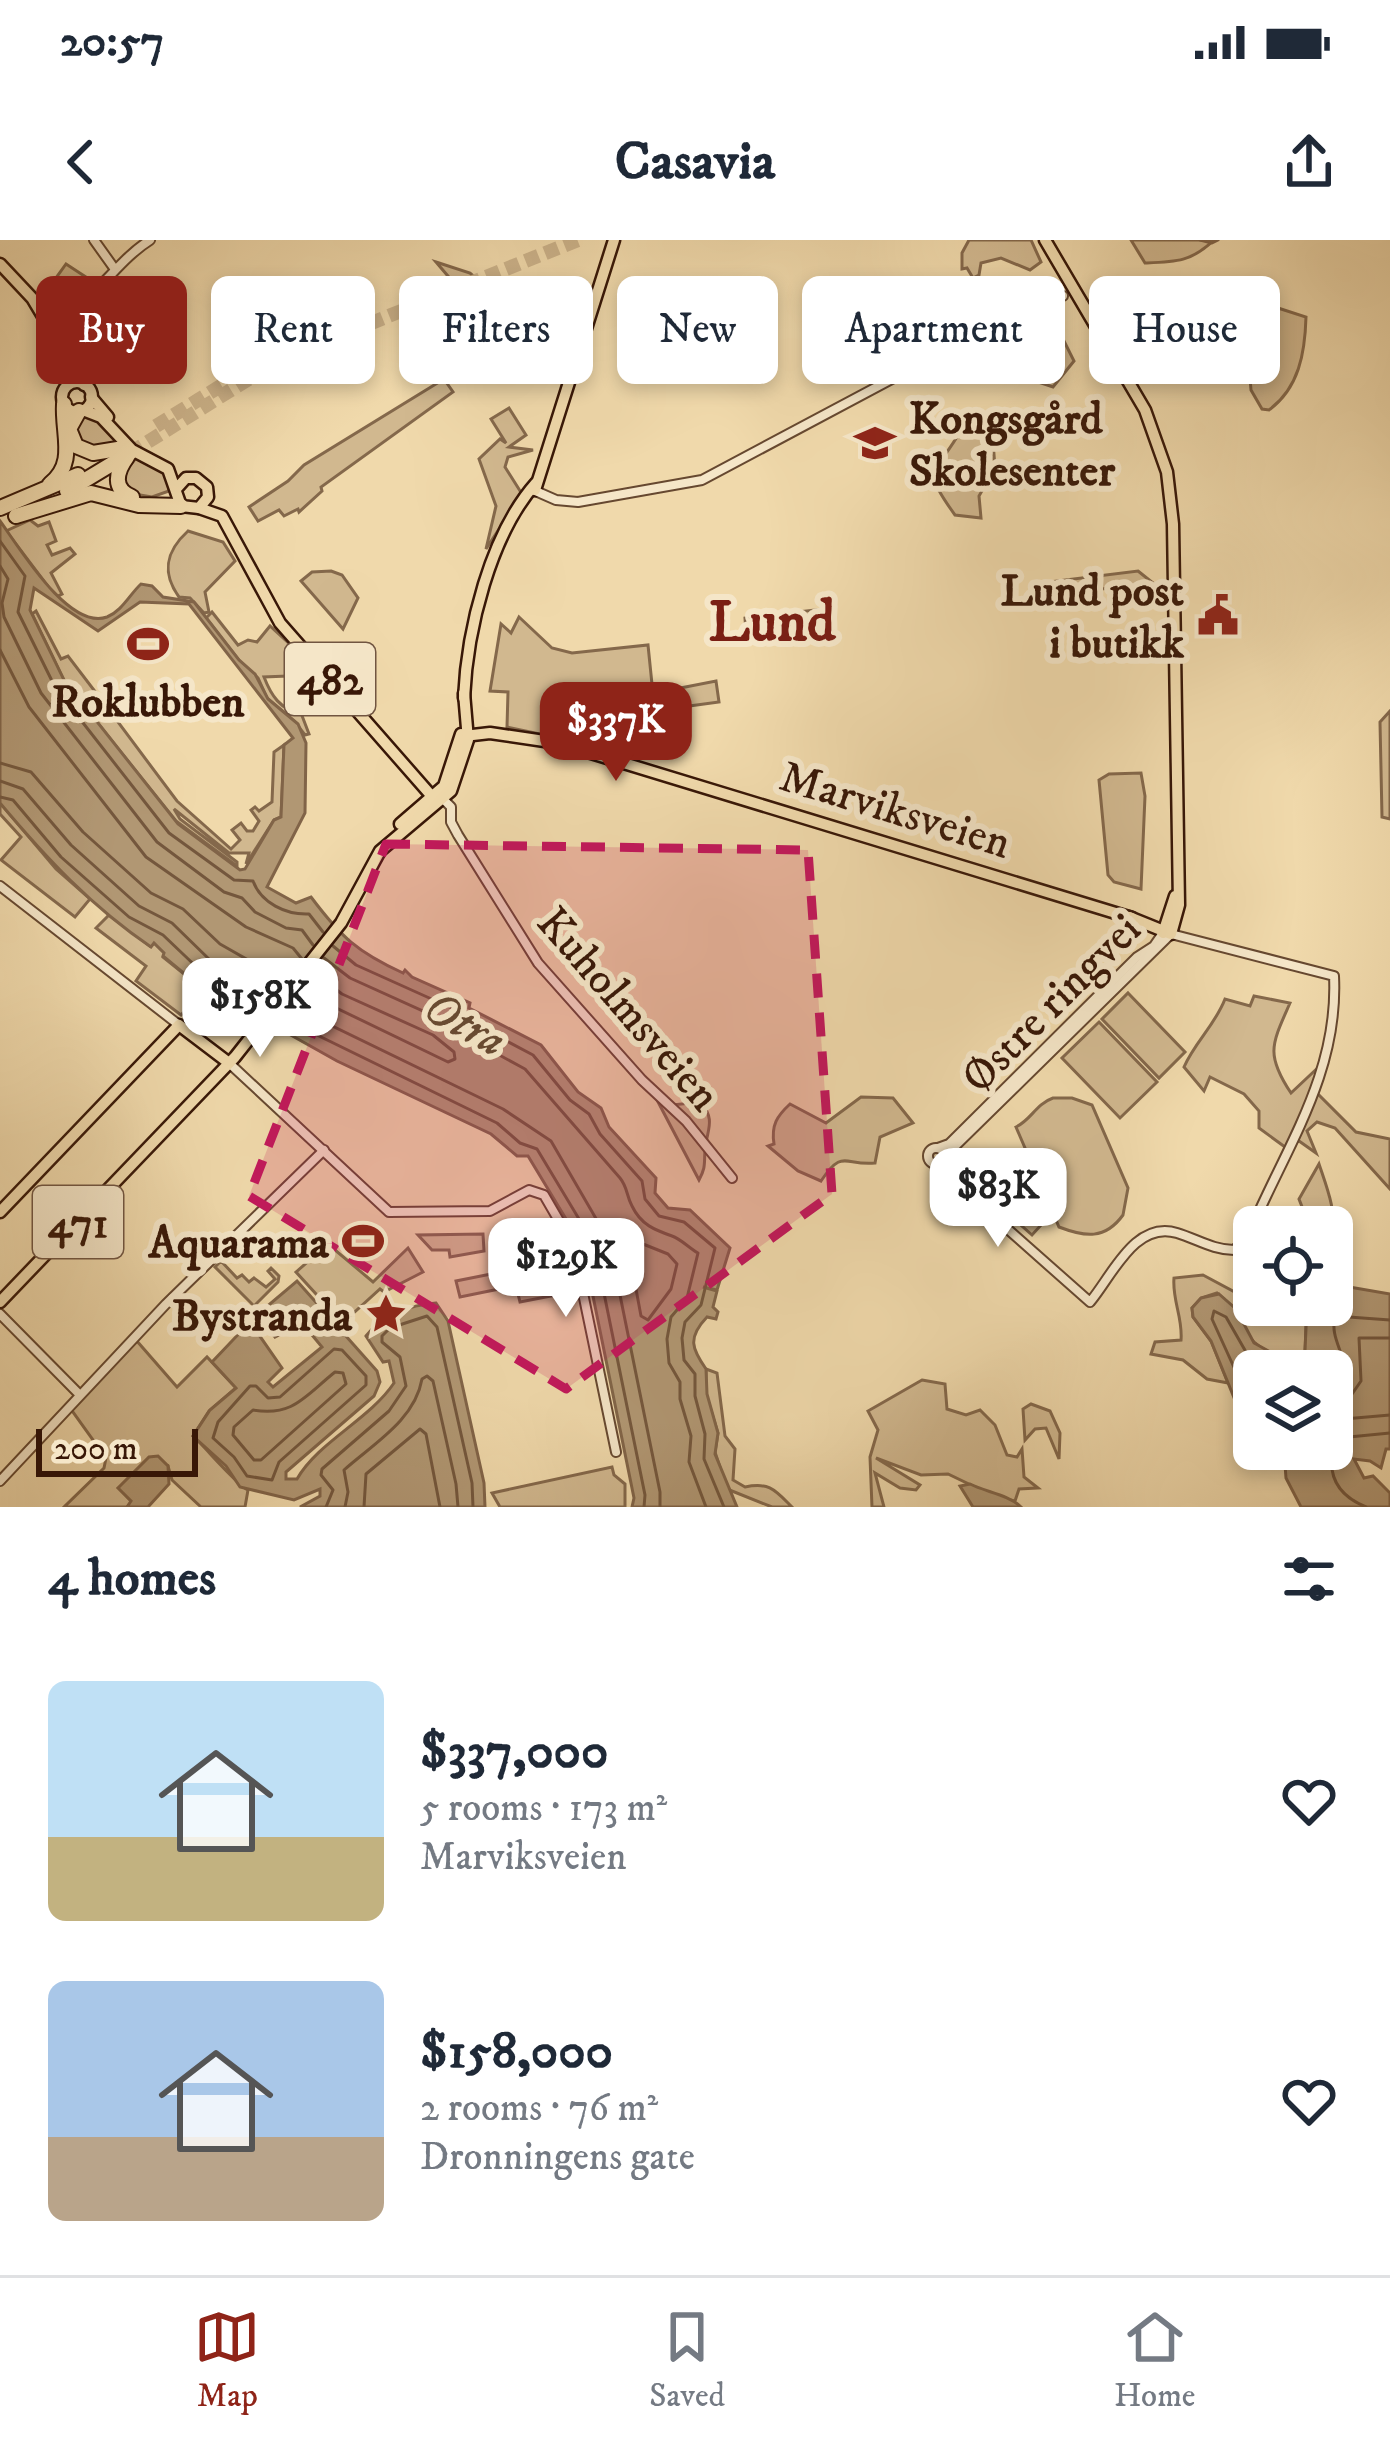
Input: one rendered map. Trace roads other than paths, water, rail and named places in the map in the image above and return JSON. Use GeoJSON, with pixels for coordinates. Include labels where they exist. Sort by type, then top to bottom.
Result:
{"type":"FeatureCollection","features":[{"type":"Feature","properties":{"kind":"highway"},"geometry":{"type":"LineString","coordinates":[[0,522],[8,510],[63,471],[68,456],[62,430],[64,404]]}},
{"type":"Feature","properties":{"kind":"highway"},"geometry":{"type":"LineString","coordinates":[[81,411],[69,429],[80,448],[93,453],[127,450]]}},
{"type":"Feature","properties":{"kind":"highway"},"geometry":{"type":"LineString","coordinates":[[8,510],[127,450]]}},
{"type":"Feature","properties":{"kind":"highway"},"geometry":{"type":"LineString","coordinates":[[127,450],[117,480],[125,495],[154,500],[178,495]]}},
{"type":"Feature","properties":{"kind":"highway"},"geometry":{"type":"LineString","coordinates":[[8,510],[91,493],[139,505],[178,495]]}},
{"type":"Feature","properties":{"kind":"main road","name":"Østre ringvei"},"geometry":{"type":"LineString","coordinates":[[1042,240],[1152,426],[1167,472],[1178,885],[1168,930]]}},
{"type":"Feature","properties":{"kind":"main road","name":"471"},"geometry":{"type":"LineString","coordinates":[[0,1302],[229,1063],[336,930],[380,851],[458,776],[466,737],[468,650],[479,606],[534,488],[612,242]]}},
{"type":"Feature","properties":{"kind":"main road","name":"482"},"geometry":{"type":"LineString","coordinates":[[0,264],[36,305]]}},
{"type":"Feature","properties":{"kind":"main road"},"geometry":{"type":"LineString","coordinates":[[81,411],[88,391],[75,382],[66,386],[64,404],[81,411],[101,417],[132,450],[168,469],[178,495],[199,508],[208,492]]}},
{"type":"Feature","properties":{"kind":"main road","name":"482"},"geometry":{"type":"LineString","coordinates":[[84,384],[134,448],[204,483],[236,532],[254,579]]}},
{"type":"Feature","properties":{"kind":"main road"},"geometry":{"type":"LineString","coordinates":[[178,495],[191,477]]}},
{"type":"Feature","properties":{"kind":"main road","name":"482"},"geometry":{"type":"LineString","coordinates":[[199,508],[217,512],[228,524],[280,623],[438,798]]}},
{"type":"Feature","properties":{"kind":"main road","name":"Marviksveien"},"geometry":{"type":"LineString","coordinates":[[466,737],[502,735],[558,743],[1168,930]]}},
{"type":"Feature","properties":{"kind":"main road"},"geometry":{"type":"LineString","coordinates":[[0,1212],[179,1025],[229,1063]]}},
{"type":"Feature","properties":{"kind":"street"},"geometry":{"type":"LineString","coordinates":[[94,240],[117,265]]}},
{"type":"Feature","properties":{"kind":"street"},"geometry":{"type":"LineString","coordinates":[[107,276],[150,240]]}},
{"type":"Feature","properties":{"kind":"street"},"geometry":{"type":"LineString","coordinates":[[534,488],[564,501],[675,488],[721,473],[882,384]]}},
{"type":"Feature","properties":{"kind":"street","name":"Kuholmsveien"},"geometry":{"type":"LineString","coordinates":[[438,798],[452,814],[458,835],[538,963],[642,1081],[686,1121],[732,1178]]}},
{"type":"Feature","properties":{"kind":"street"},"geometry":{"type":"LineString","coordinates":[[0,886],[179,1025]]}},
{"type":"Feature","properties":{"kind":"street","name":"Marviksveien"},"geometry":{"type":"LineString","coordinates":[[1090,1302],[1119,1261],[1156,1231],[1178,1233],[1218,1249],[1237,1248],[1247,1239],[1306,1116],[1330,1040],[1334,976],[1168,930]]}},
{"type":"Feature","properties":{"kind":"street","name":"Østre ringvei"},"geometry":{"type":"LineString","coordinates":[[1090,1302],[977,1202],[941,1156],[1168,930]]}},
{"type":"Feature","properties":{"kind":"street"},"geometry":{"type":"LineString","coordinates":[[229,1063],[393,1214],[482,1212],[529,1190],[544,1195],[573,1246],[616,1452]]}},
{"type":"Feature","properties":{"kind":"street"},"geometry":{"type":"LineString","coordinates":[[0,1481],[79,1394],[324,1150]]}},
{"type":"Feature","properties":{"kind":"street"},"geometry":{"type":"LineString","coordinates":[[0,1314],[79,1394]]}},
{"type":"Feature","properties":{"kind":"water","name":"Otra"},"geometry":{"type":"Polygon","coordinates":[[[0,521],[46,584],[77,612],[107,617],[141,584],[152,586],[163,597],[194,602],[255,674],[268,699],[298,724],[306,743],[305,813],[267,887],[296,903],[311,897],[362,950],[470,1003],[469,1008],[541,1045],[578,1092],[601,1108],[609,1127],[656,1178],[655,1193],[668,1208],[690,1210],[730,1248],[717,1290],[703,1287],[717,1291],[716,1319],[707,1317],[694,1343],[706,1369],[707,1394],[718,1433],[715,1454],[737,1507],[632,1507],[634,1498],[583,1247],[528,1156],[517,1156],[491,1134],[337,1061],[255,1015],[246,1015],[207,987],[204,990],[154,943],[151,947],[129,932],[89,898],[0,803],[0,521]],[[34,588],[30,610],[64,680],[178,824],[240,870],[245,869],[274,820],[281,817],[284,745],[293,738],[189,604],[140,602],[98,631],[34,588]]]}},
{"type":"Feature","properties":{"kind":"water"},"geometry":{"type":"Polygon","coordinates":[[[297,1281],[377,1371],[380,1382],[374,1396],[286,1472],[286,1479],[297,1479],[394,1383],[389,1361],[383,1362],[366,1336],[397,1312],[436,1303],[448,1321],[484,1483],[485,1507],[300,1507],[320,1496],[320,1489],[294,1500],[240,1487],[226,1466],[193,1436],[210,1410],[236,1388],[212,1362],[250,1322],[282,1368],[268,1382],[273,1387],[322,1347],[302,1323],[275,1337],[258,1314],[297,1281]]]}},
{"type":"Feature","properties":{"kind":"water"},"geometry":{"type":"Polygon","coordinates":[[[1353,1288],[1390,1294],[1390,1449],[1386,1449],[1381,1468],[1354,1459],[1364,1478],[1373,1476],[1390,1493],[1390,1507],[1301,1507],[1285,1470],[1353,1470],[1353,1350],[1305,1350],[1306,1326],[1353,1326],[1353,1288]]]}},
{"type":"Feature","properties":{"kind":"water"},"geometry":{"type":"Polygon","coordinates":[[[1219,1294],[1233,1306],[1233,1326],[1245,1326],[1254,1343],[1267,1350],[1233,1350],[1233,1395],[1211,1341],[1193,1317],[1192,1308],[1201,1298],[1219,1294]]]}},
{"type":"Feature","properties":{"kind":"water"},"geometry":{"type":"Polygon","coordinates":[[[158,1456],[168,1466],[169,1484],[148,1507],[127,1507],[131,1501],[118,1488],[149,1457],[158,1456]]]}},
{"type":"Feature","properties":{"kind":"water"},"geometry":{"type":"Polygon","coordinates":[[[970,1484],[1021,1507],[973,1507],[960,1486],[970,1484]]]}},
{"type":"Feature","properties":{"kind":"waterway"},"geometry":{"type":"LineString","coordinates":[[1200,240],[1218,240]]}},
{"type":"Feature","properties":{"kind":"tunnel"},"geometry":{"type":"LineString","coordinates":[[130,453],[247,380],[309,348],[578,240]]}},
{"type":"Feature","properties":{"kind":"tunnel"},"geometry":{"type":"LineString","coordinates":[[156,426],[224,384]]}},
{"type":"Feature","properties":{"kind":"place","name":"Kongsgård Skolesenter"},"geometry":{"type":"Point","coordinates":[875,443]}},
{"type":"Feature","properties":{"kind":"place","name":"Lund post i butikk"},"geometry":{"type":"Point","coordinates":[1218,615]}},
{"type":"Feature","properties":{"kind":"place","name":"Roklubben"},"geometry":{"type":"Point","coordinates":[148,644]}},
{"type":"Feature","properties":{"kind":"place","name":"Aquarama"},"geometry":{"type":"Point","coordinates":[363,1241]}},
{"type":"Feature","properties":{"kind":"place","name":"Bystranda"},"geometry":{"type":"Point","coordinates":[386,1314]}},
{"type":"Feature","properties":{"kind":"district","name":"Lund"},"geometry":{"type":"Point","coordinates":[772,620]}}]}
